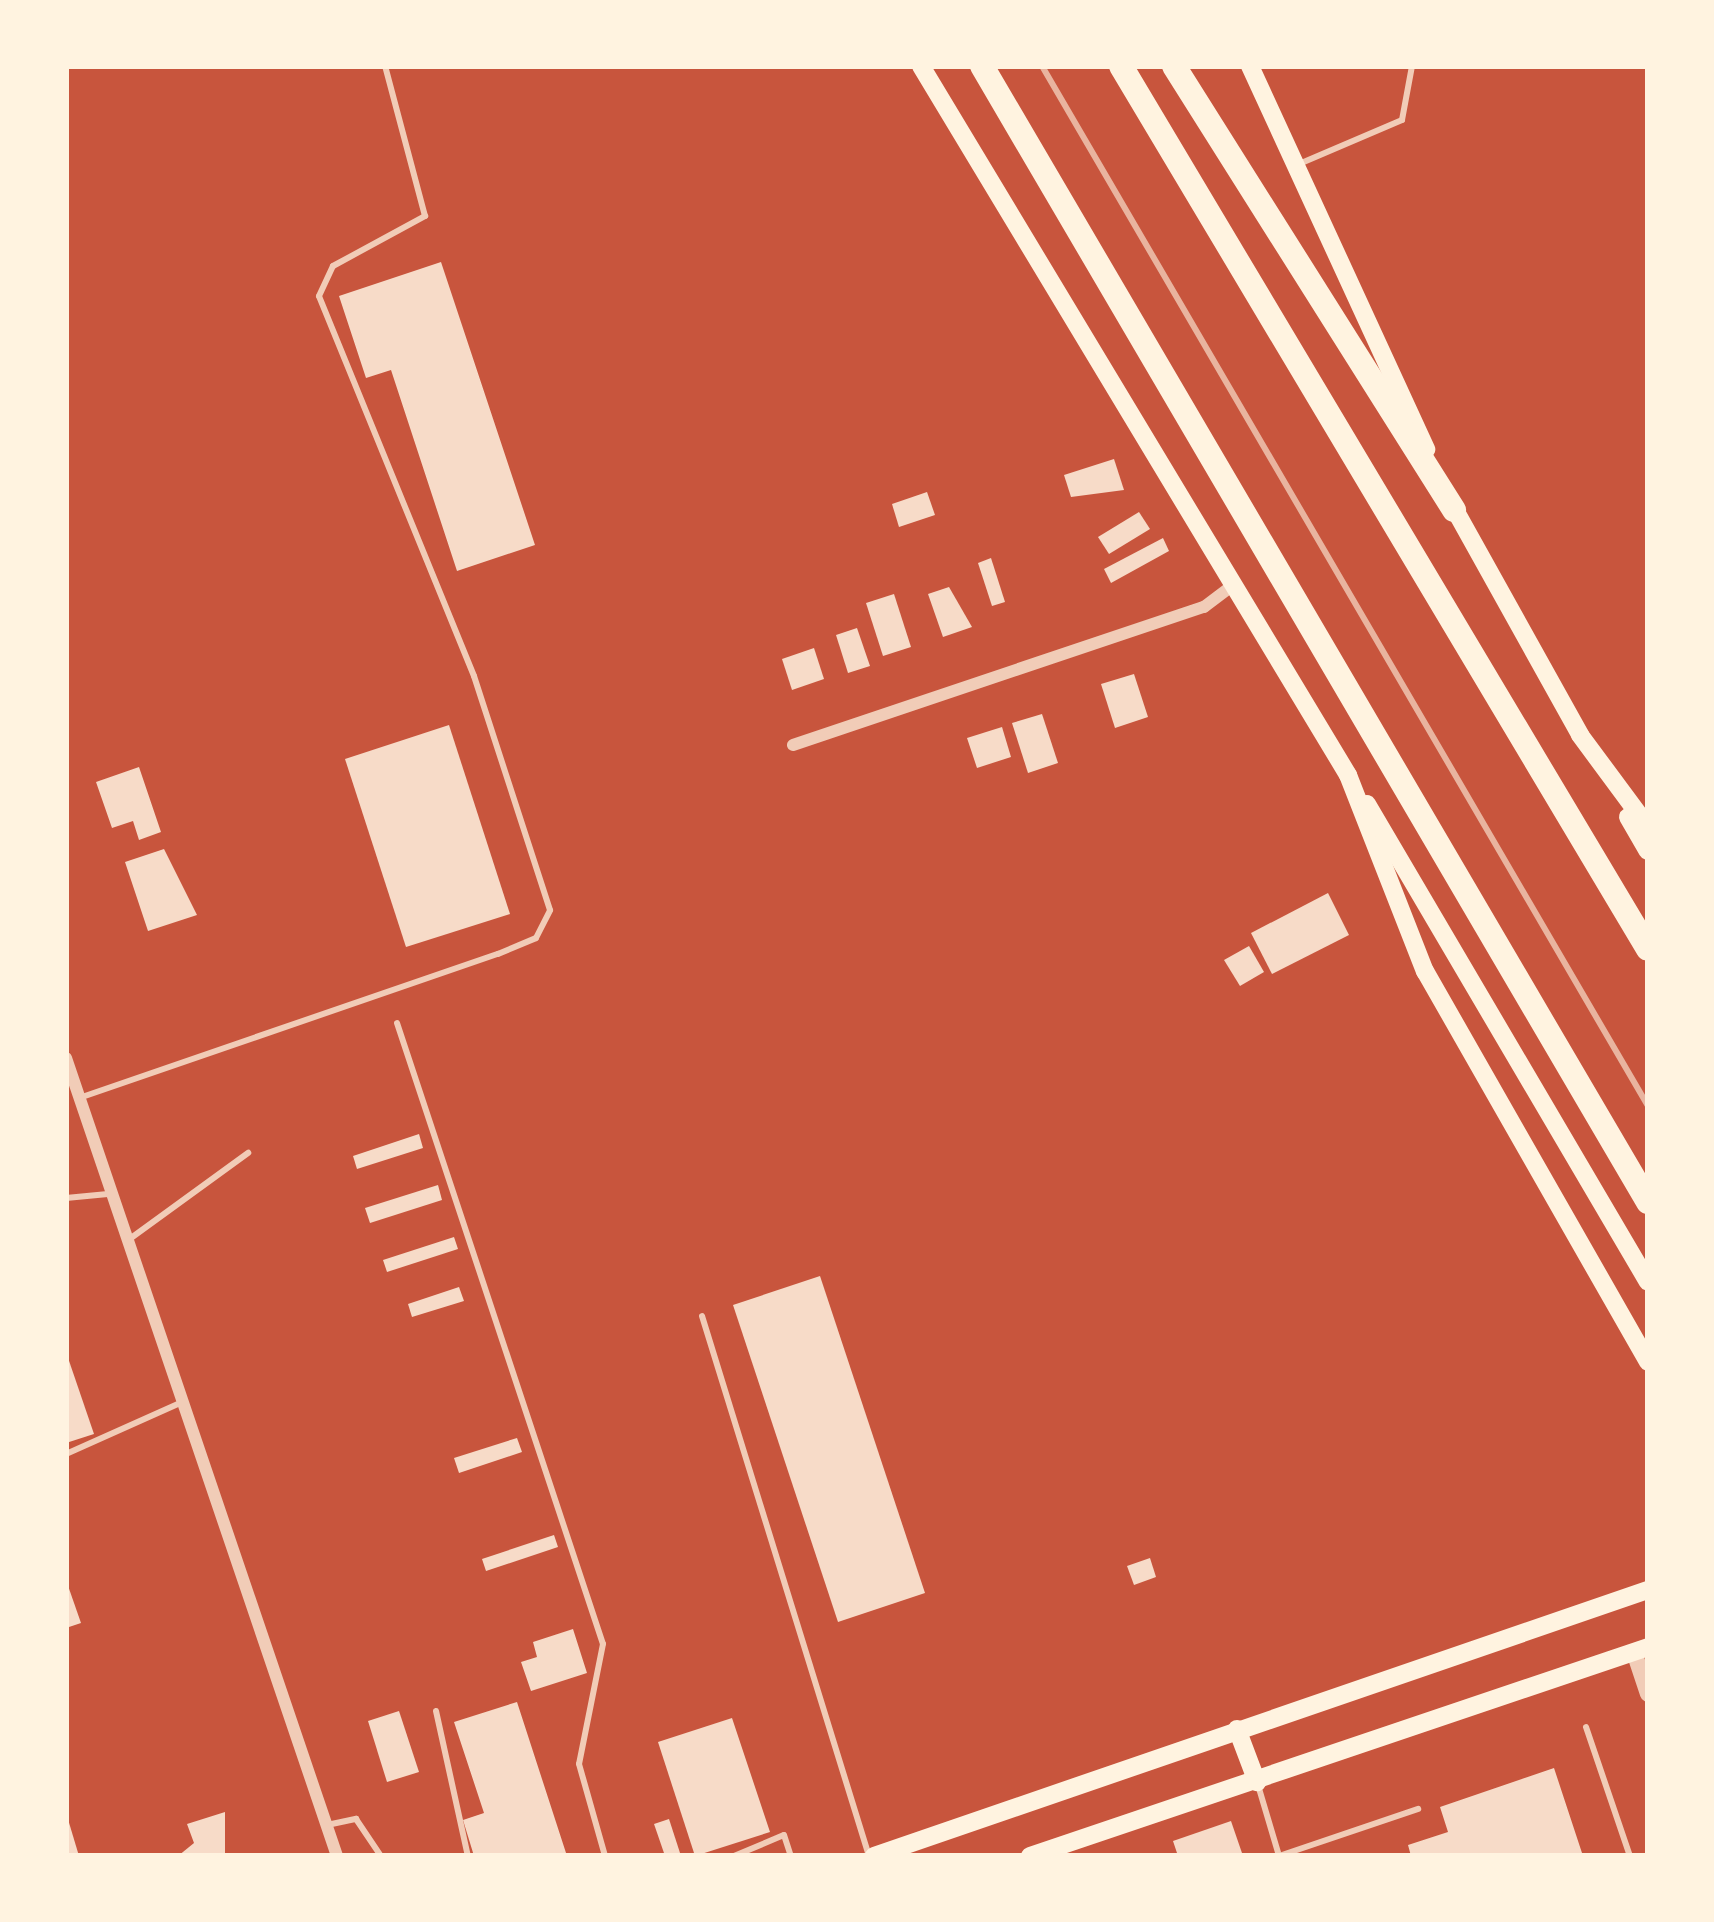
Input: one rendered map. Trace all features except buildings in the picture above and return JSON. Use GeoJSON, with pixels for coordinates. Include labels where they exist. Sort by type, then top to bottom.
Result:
{"type":"FeatureCollection","features":[{"type":"Feature","properties":{"kind":"highway"},"geometry":{"type":"LineString","coordinates":[[982,66],[1648,1202]]}},
{"type":"Feature","properties":{"kind":"highway"},"geometry":{"type":"LineString","coordinates":[[1121,66],[1648,950]]}},
{"type":"Feature","properties":{"kind":"highway"},"geometry":{"type":"LineString","coordinates":[[1174,66],[1454,510]]}},
{"type":"Feature","properties":{"kind":"main road"},"geometry":{"type":"LineString","coordinates":[[921,66],[1648,1282]]}},
{"type":"Feature","properties":{"kind":"main road"},"geometry":{"type":"LineString","coordinates":[[1250,66],[1454,510],[1648,851]]}},
{"type":"Feature","properties":{"kind":"main road"},"geometry":{"type":"LineString","coordinates":[[1580,735],[1648,827]]}},
{"type":"Feature","properties":{"kind":"main road"},"geometry":{"type":"LineString","coordinates":[[1348,775],[1425,970],[1648,1362]]}},
{"type":"Feature","properties":{"kind":"main road"},"geometry":{"type":"LineString","coordinates":[[872,1856],[1647,1590]]}},
{"type":"Feature","properties":{"kind":"main road"},"geometry":{"type":"LineString","coordinates":[[1030,1856],[1080,1848],[1641,1649]]}},
{"type":"Feature","properties":{"kind":"main road"},"geometry":{"type":"LineString","coordinates":[[1237,1729],[1257,1782]]}},
{"type":"Feature","properties":{"kind":"street"},"geometry":{"type":"LineString","coordinates":[[793,745],[1204,607],[1231,587]]}},
{"type":"Feature","properties":{"kind":"street"},"geometry":{"type":"LineString","coordinates":[[66,1058],[337,1856]]}},
{"type":"Feature","properties":{"kind":"street"},"geometry":{"type":"LineString","coordinates":[[1641,1649],[1648,1694]]}},
{"type":"Feature","properties":{"kind":"lane"},"geometry":{"type":"LineString","coordinates":[[80,1098],[498,954],[536,938],[550,910],[474,676],[319,296],[333,266],[425,216],[386,66]]}},
{"type":"Feature","properties":{"kind":"lane"},"geometry":{"type":"LineString","coordinates":[[1296,166],[1402,120],[1412,66]]}},
{"type":"Feature","properties":{"kind":"lane"},"geometry":{"type":"LineString","coordinates":[[397,1023],[603,1644],[579,1764],[605,1856]]}},
{"type":"Feature","properties":{"kind":"lane"},"geometry":{"type":"LineString","coordinates":[[128,1239],[159,1228],[248,1153]]}},
{"type":"Feature","properties":{"kind":"lane"},"geometry":{"type":"LineString","coordinates":[[66,1198],[112,1193]]}},
{"type":"Feature","properties":{"kind":"lane"},"geometry":{"type":"LineString","coordinates":[[702,1316],[872,1856]]}},
{"type":"Feature","properties":{"kind":"lane"},"geometry":{"type":"LineString","coordinates":[[66,1454],[183,1401]]}},
{"type":"Feature","properties":{"kind":"lane"},"geometry":{"type":"LineString","coordinates":[[436,1711],[468,1856]]}},
{"type":"Feature","properties":{"kind":"lane"},"geometry":{"type":"LineString","coordinates":[[1586,1727],[1630,1856]]}},
{"type":"Feature","properties":{"kind":"lane"},"geometry":{"type":"LineString","coordinates":[[1257,1782],[1279,1856],[1418,1809]]}},
{"type":"Feature","properties":{"kind":"lane"},"geometry":{"type":"LineString","coordinates":[[327,1825],[356,1819],[381,1856]]}},
{"type":"Feature","properties":{"kind":"lane"},"geometry":{"type":"LineString","coordinates":[[734,1856],[784,1835],[791,1856]]}},
{"type":"Feature","properties":{"kind":"railway"},"geometry":{"type":"LineString","coordinates":[[1042,66],[1648,1106]]}}]}
